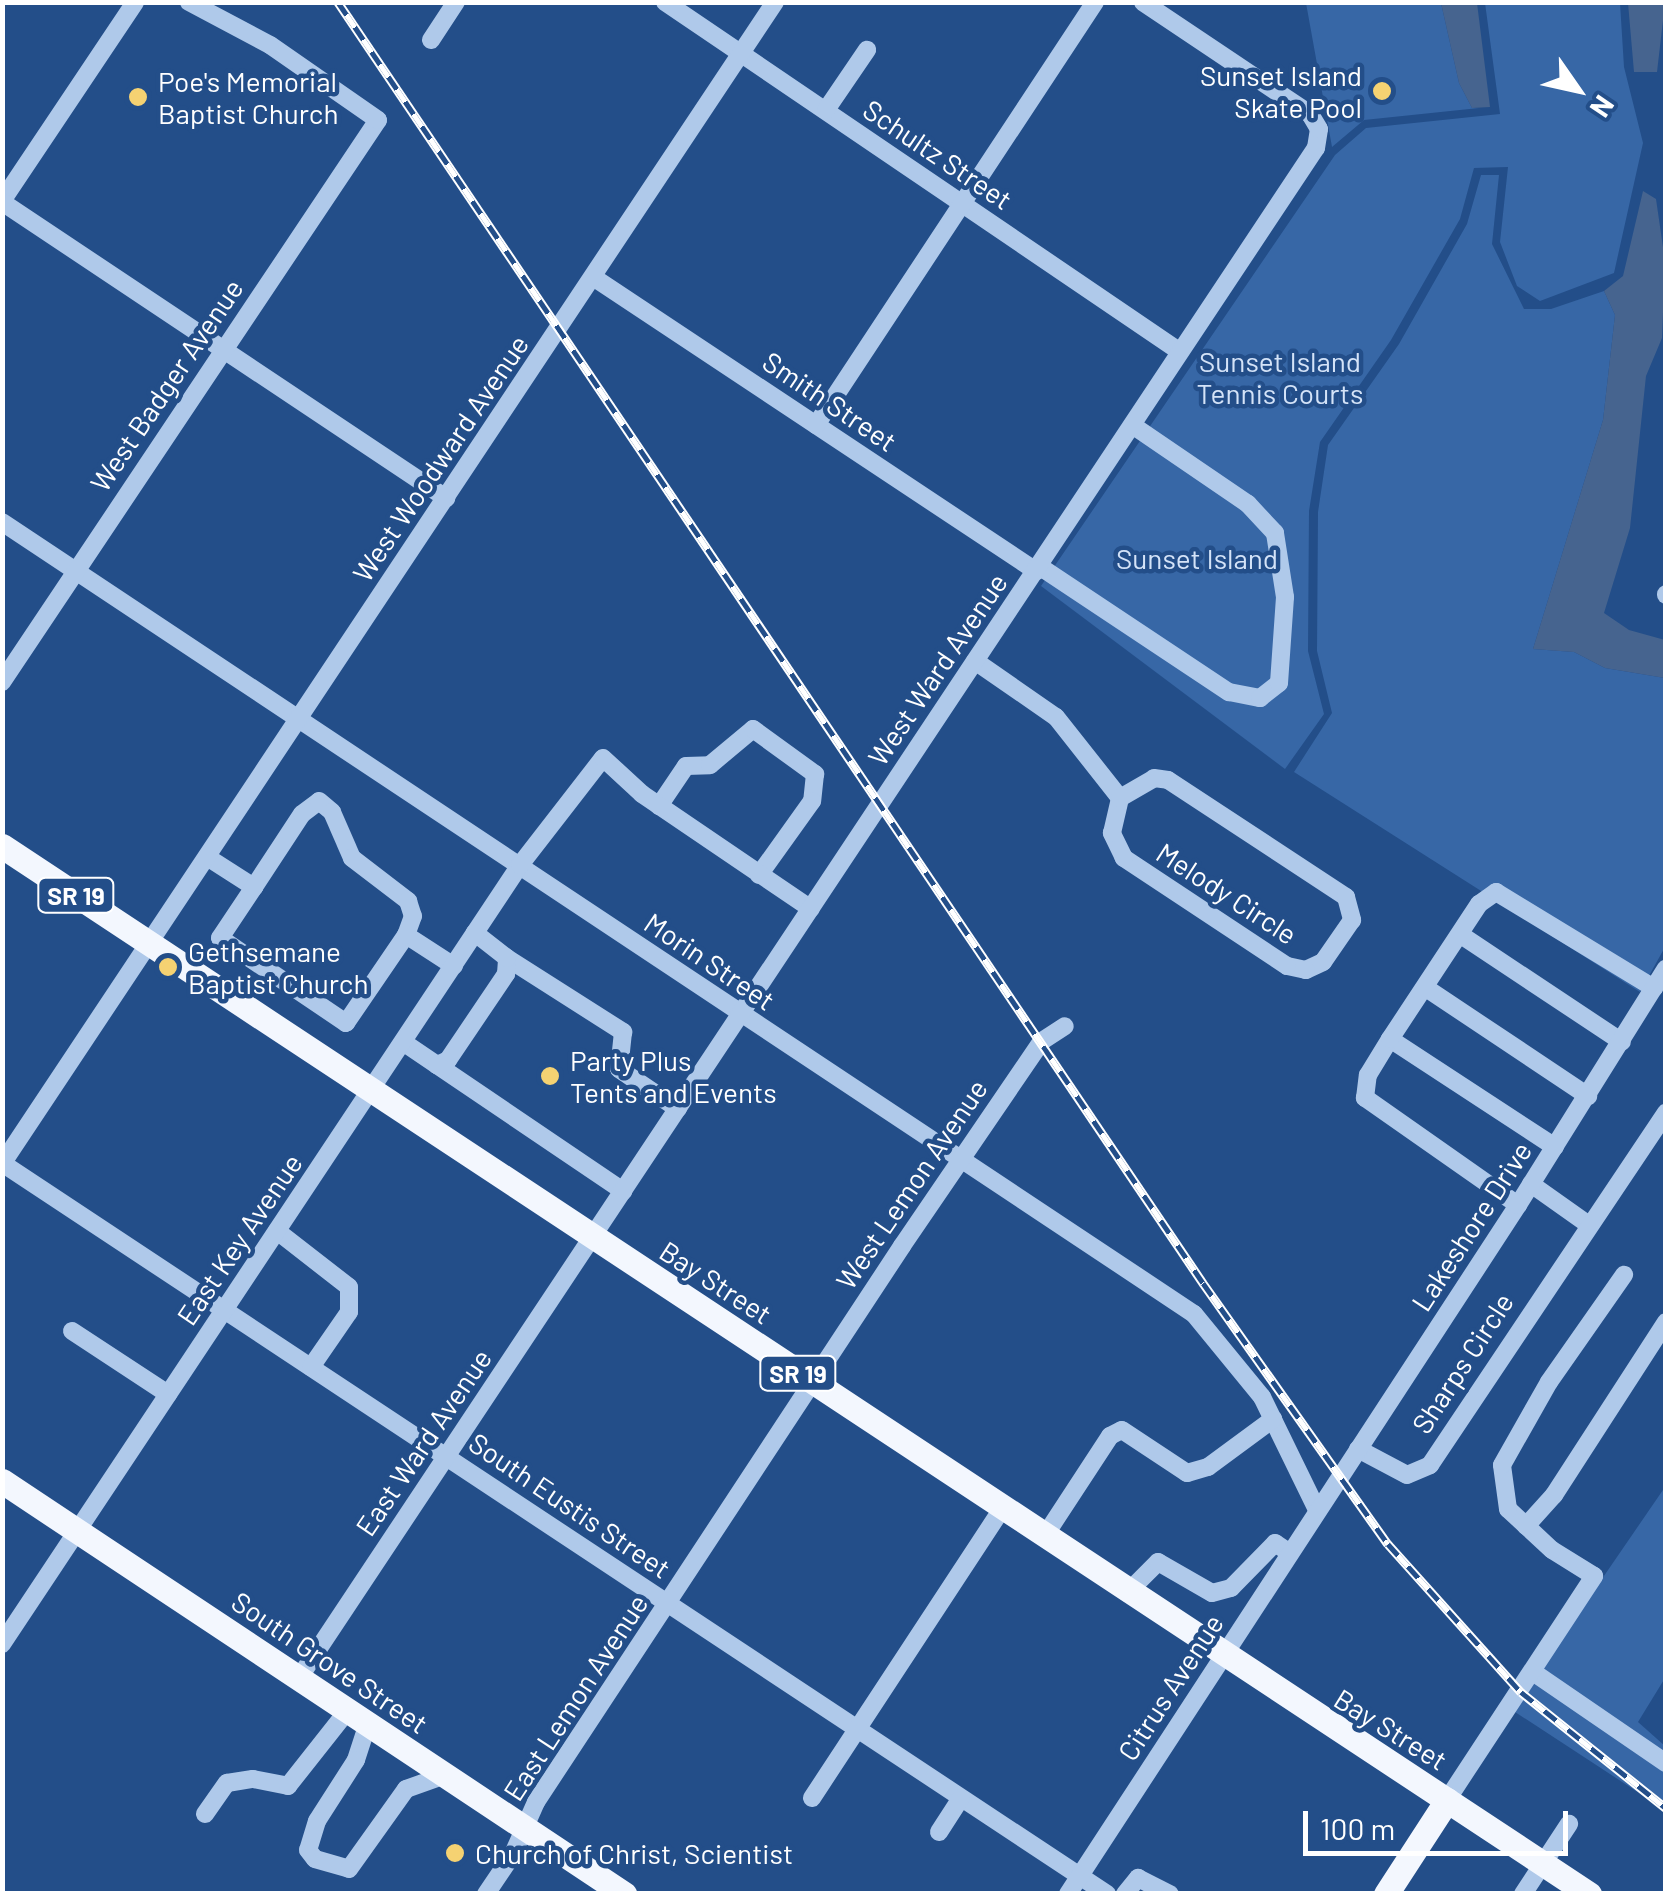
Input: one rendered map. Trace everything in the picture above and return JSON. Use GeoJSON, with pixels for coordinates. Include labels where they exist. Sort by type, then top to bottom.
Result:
{"type":"FeatureCollection","features":[{"type":"Feature","properties":{"kind":"main road","name":"Bay Street"},"geometry":{"type":"LineString","coordinates":[[2,846],[1223,1657],[1447,1800]]}},
{"type":"Feature","properties":{"kind":"main road","name":"South Grove Street"},"geometry":{"type":"LineString","coordinates":[[2,1481],[624,1894]]}},
{"type":"Feature","properties":{"kind":"main road","name":"SR 19"},"geometry":{"type":"LineString","coordinates":[[1447,1800],[1589,1894]]}},
{"type":"Feature","properties":{"kind":"main road"},"geometry":{"type":"LineString","coordinates":[[1386,1894],[1447,1800]]}},
{"type":"Feature","properties":{"kind":"street"},"geometry":{"type":"LineString","coordinates":[[134,2],[2,202],[446,498]]}},
{"type":"Feature","properties":{"kind":"street","name":"West Badger Avenue"},"geometry":{"type":"LineString","coordinates":[[2,682],[378,120],[270,45],[189,2]]}},
{"type":"Feature","properties":{"kind":"street"},"geometry":{"type":"LineString","coordinates":[[431,40],[456,2]]}},
{"type":"Feature","properties":{"kind":"street","name":"West Woodward Avenue"},"geometry":{"type":"LineString","coordinates":[[3,1163],[775,2]]}},
{"type":"Feature","properties":{"kind":"street"},"geometry":{"type":"LineString","coordinates":[[816,425],[1095,2]]}},
{"type":"Feature","properties":{"kind":"street","name":"West Ward Avenue"},"geometry":{"type":"LineString","coordinates":[[592,1236],[1179,351],[1298,179],[1319,129],[1310,114],[1144,2]]}},
{"type":"Feature","properties":{"kind":"street","name":"Schultz Street"},"geometry":{"type":"LineString","coordinates":[[678,6],[740,55],[1179,351]]}},
{"type":"Feature","properties":{"kind":"street"},"geometry":{"type":"LineString","coordinates":[[826,110],[867,50]]}},
{"type":"Feature","properties":{"kind":"street","name":"Smith Street"},"geometry":{"type":"LineString","coordinates":[[592,277],[1229,692],[1260,698],[1273,692],[1283,667],[1285,597],[1275,534],[1248,504],[1132,424]]}},
{"type":"Feature","properties":{"kind":"street","name":"Morin Street"},"geometry":{"type":"LineString","coordinates":[[2,522],[520,865],[740,1016],[962,1158],[1210,1327],[1273,1419],[1318,1510]]}},
{"type":"Feature","properties":{"kind":"street"},"geometry":{"type":"LineString","coordinates":[[975,661],[1056,717],[1120,798]]}},
{"type":"Feature","properties":{"kind":"street"},"geometry":{"type":"LineString","coordinates":[[759,875],[812,800],[814,774],[752,730],[710,766],[686,766],[659,806],[759,875],[811,909]]}},
{"type":"Feature","properties":{"kind":"street","name":"East Key Avenue"},"geometry":{"type":"LineString","coordinates":[[2,1644],[520,865],[603,758],[659,806]]}},
{"type":"Feature","properties":{"kind":"street","name":"Melody Circle"},"geometry":{"type":"LineString","coordinates":[[1168,780],[1346,897],[1349,925],[1313,969],[1286,966],[1124,858],[1112,833],[1120,798],[1144,782],[1168,780]]}},
{"type":"Feature","properties":{"kind":"street"},"geometry":{"type":"LineString","coordinates":[[318,801],[332,812],[352,858],[408,901],[412,916],[406,935],[346,1023],[220,938],[302,814],[318,801]]}},
{"type":"Feature","properties":{"kind":"street"},"geometry":{"type":"LineString","coordinates":[[208,857],[254,886]]}},
{"type":"Feature","properties":{"kind":"street"},"geometry":{"type":"LineString","coordinates":[[1518,1206],[1365,1098],[1368,1076],[1390,1040],[1488,895],[1507,893],[1654,988]]}},
{"type":"Feature","properties":{"kind":"street"},"geometry":{"type":"LineString","coordinates":[[475,933],[622,1032],[619,1069],[678,1109]]}},
{"type":"Feature","properties":{"kind":"street"},"geometry":{"type":"LineString","coordinates":[[406,935],[454,966]]}},
{"type":"Feature","properties":{"kind":"street"},"geometry":{"type":"LineString","coordinates":[[1461,935],[1622,1042]]}},
{"type":"Feature","properties":{"kind":"street"},"geometry":{"type":"LineString","coordinates":[[437,1065],[448,1060],[506,974],[508,958]]}},
{"type":"Feature","properties":{"kind":"street","name":"Lakeshore Drive"},"geometry":{"type":"LineString","coordinates":[[1318,1510],[1518,1206],[1666,968]]}},
{"type":"Feature","properties":{"kind":"street"},"geometry":{"type":"LineString","coordinates":[[1426,988],[1588,1096]]}},
{"type":"Feature","properties":{"kind":"street","name":"West Lemon Avenue"},"geometry":{"type":"LineString","coordinates":[[814,1383],[1042,1041],[1064,1026]]}},
{"type":"Feature","properties":{"kind":"street"},"geometry":{"type":"LineString","coordinates":[[1390,1040],[1555,1147]]}},
{"type":"Feature","properties":{"kind":"street"},"geometry":{"type":"LineString","coordinates":[[403,1042],[623,1191]]}},
{"type":"Feature","properties":{"kind":"street","name":"Sharps Circle"},"geometry":{"type":"LineString","coordinates":[[1358,1449],[1407,1475],[1423,1471],[1666,1113]]}},
{"type":"Feature","properties":{"kind":"street","name":"South Eustis Street"},"geometry":{"type":"LineString","coordinates":[[3,1163],[1107,1894]]}},
{"type":"Feature","properties":{"kind":"street"},"geometry":{"type":"LineString","coordinates":[[1532,1184],[1589,1226]]}},
{"type":"Feature","properties":{"kind":"street"},"geometry":{"type":"LineString","coordinates":[[277,1231],[344,1276],[349,1312],[311,1367]]}},
{"type":"Feature","properties":{"kind":"street","name":"East Ward Avenue"},"geometry":{"type":"LineString","coordinates":[[299,1678],[592,1236]]}},
{"type":"Feature","properties":{"kind":"street"},"geometry":{"type":"LineString","coordinates":[[1447,1800],[1594,1576],[1526,1526],[1502,1499],[1507,1449],[1624,1275]]}},
{"type":"Feature","properties":{"kind":"street"},"geometry":{"type":"LineString","coordinates":[[1526,1526],[1554,1496],[1666,1322]]}},
{"type":"Feature","properties":{"kind":"street"},"geometry":{"type":"LineString","coordinates":[[72,1331],[168,1394]]}},
{"type":"Feature","properties":{"kind":"street","name":"East Lemon Avenue"},"geometry":{"type":"LineString","coordinates":[[486,1894],[524,1827],[814,1383]]}},
{"type":"Feature","properties":{"kind":"street"},"geometry":{"type":"LineString","coordinates":[[1044,1537],[1110,1436],[1122,1430],[1186,1473],[1208,1466],[1273,1419]]}},
{"type":"Feature","properties":{"kind":"street"},"geometry":{"type":"LineString","coordinates":[[812,1798],[1002,1509]]}},
{"type":"Feature","properties":{"kind":"street","name":"Citrus Avenue"},"geometry":{"type":"LineString","coordinates":[[1068,1894],[1318,1510]]}},
{"type":"Feature","properties":{"kind":"street"},"geometry":{"type":"LineString","coordinates":[[1127,1593],[1158,1562],[1212,1593],[1231,1588],[1274,1543],[1290,1553]]}},
{"type":"Feature","properties":{"kind":"street"},"geometry":{"type":"LineString","coordinates":[[1533,1672],[1666,1763]]}},
{"type":"Feature","properties":{"kind":"street"},"geometry":{"type":"LineString","coordinates":[[358,1717],[356,1760],[317,1821],[308,1850],[315,1858],[349,1869],[406,1789],[445,1775]]}},
{"type":"Feature","properties":{"kind":"street"},"geometry":{"type":"LineString","coordinates":[[205,1814],[227,1783],[253,1779],[288,1786],[358,1717]]}},
{"type":"Feature","properties":{"kind":"street"},"geometry":{"type":"LineString","coordinates":[[939,1832],[961,1798]]}},
{"type":"Feature","properties":{"kind":"street"},"geometry":{"type":"LineString","coordinates":[[1523,1894],[1569,1824]]}},
{"type":"Feature","properties":{"kind":"street"},"geometry":{"type":"LineString","coordinates":[[1125,1894],[1138,1878],[1170,1894]]}},
{"type":"Feature","properties":{"kind":"green space"},"geometry":{"type":"Polygon","coordinates":[[[1306,3],[1441,3],[1459,83],[1472,108],[1479,108],[1364,120],[1332,147],[1306,3]]]}},
{"type":"Feature","properties":{"kind":"green space","name":"Sunset Island"},"geometry":{"type":"Polygon","coordinates":[[[1485,3],[1620,3],[1624,67],[1643,143],[1614,273],[1540,301],[1517,286],[1500,242],[1508,167],[1474,168],[1460,219],[1391,340],[1320,442],[1309,511],[1308,651],[1324,714],[1285,769],[1041,586],[1335,155],[1366,128],[1500,114],[1485,3]]]}},
{"type":"Feature","properties":{"kind":"green space"},"geometry":{"type":"Polygon","coordinates":[[[1481,175],[1499,175],[1492,244],[1524,309],[1551,309],[1604,291],[1615,315],[1603,420],[1533,649],[1574,652],[1605,668],[1665,678],[1665,947],[1640,992],[1294,772],[1332,713],[1317,651],[1318,512],[1328,445],[1399,344],[1467,224],[1481,175]]]}},
{"type":"Feature","properties":{"kind":"green space"},"geometry":{"type":"Polygon","coordinates":[[[1665,1487],[1665,1678],[1638,1722],[1665,1746],[1665,1810],[1512,1710],[1665,1487]]]}},
{"type":"Feature","properties":{"kind":"shaded area"},"geometry":{"type":"Polygon","coordinates":[[[1441,3],[1477,3],[1490,107],[1472,108],[1459,83],[1441,3]]]}},
{"type":"Feature","properties":{"kind":"shaded area"},"geometry":{"type":"Polygon","coordinates":[[[1628,3],[1665,3],[1657,72],[1634,72],[1628,3]]]}},
{"type":"Feature","properties":{"kind":"shaded area"},"geometry":{"type":"Polygon","coordinates":[[[1643,191],[1656,199],[1665,261],[1662,338],[1646,376],[1630,528],[1604,613],[1629,630],[1665,640],[1665,678],[1605,668],[1574,652],[1533,649],[1603,420],[1615,315],[1604,291],[1623,276],[1643,191]]]}},
{"type":"Feature","properties":{"kind":"railway"},"geometry":{"type":"LineString","coordinates":[[338,2],[1203,1283],[1388,1544],[1521,1692],[1666,1808]]}},
{"type":"Feature","properties":{"kind":"place","name":"Sunset Island Skate Pool"},"geometry":{"type":"Point","coordinates":[1382,91]}},
{"type":"Feature","properties":{"kind":"place","name":"Poe's Memorial Baptist Church"},"geometry":{"type":"Point","coordinates":[138,97]}},
{"type":"Feature","properties":{"kind":"place","name":"Gethsemane Baptist Church"},"geometry":{"type":"Point","coordinates":[168,967]}},
{"type":"Feature","properties":{"kind":"place","name":"Party Plus Tents and Events"},"geometry":{"type":"Point","coordinates":[550,1076]}},
{"type":"Feature","properties":{"kind":"place","name":"Church of Christ, Scientist"},"geometry":{"type":"Point","coordinates":[455,1853]}},
{"type":"Feature","properties":{"kind":"park label","name":"Sunset Island Tennis Courts"},"geometry":{"type":"Point","coordinates":[1280,377]}}]}
